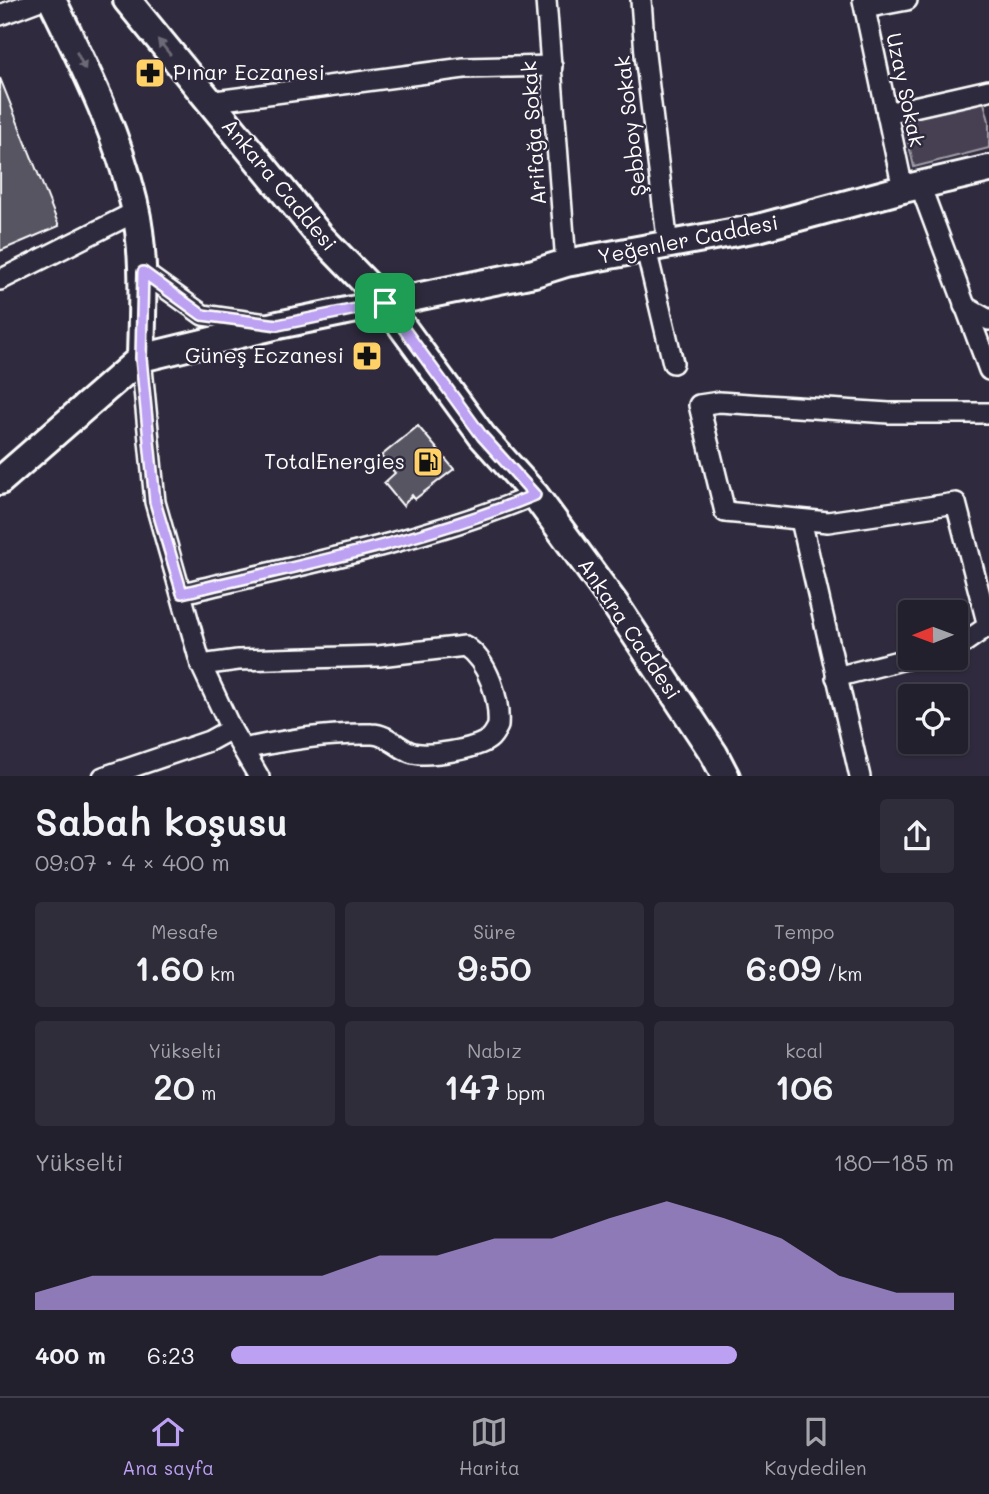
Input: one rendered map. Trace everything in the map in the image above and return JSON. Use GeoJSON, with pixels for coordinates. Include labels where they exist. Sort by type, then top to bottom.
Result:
{"type":"FeatureCollection","features":[{"type":"Feature","properties":{"kind":"street"},"geometry":{"type":"LineString","coordinates":[[0,15],[40,0]]}},
{"type":"Feature","properties":{"kind":"street"},"geometry":{"type":"LineString","coordinates":[[52,0],[105,110],[135,212],[143,272],[141,358],[155,502],[201,664],[231,729],[259,776]]}},
{"type":"Feature","properties":{"kind":"street","name":"Ankara Caddesi"},"geometry":{"type":"LineString","coordinates":[[127,0],[320,236],[385,303],[482,436],[535,495],[615,604],[726,776]]}},
{"type":"Feature","properties":{"kind":"street","name":"Arifağa Sokak"},"geometry":{"type":"LineString","coordinates":[[546,0],[566,263]]}},
{"type":"Feature","properties":{"kind":"street","name":"Şebboy Sokak"},"geometry":{"type":"LineString","coordinates":[[641,0],[657,248],[673,363]]}},
{"type":"Feature","properties":{"kind":"street"},"geometry":{"type":"LineString","coordinates":[[864,4],[907,0]]}},
{"type":"Feature","properties":{"kind":"street","name":"Uzay Sokak"},"geometry":{"type":"LineString","coordinates":[[864,4],[887,113],[911,187],[989,370]]}},
{"type":"Feature","properties":{"kind":"street"},"geometry":{"type":"LineString","coordinates":[[208,102],[464,68],[552,66]]}},
{"type":"Feature","properties":{"kind":"street"},"geometry":{"type":"LineString","coordinates":[[887,113],[989,90]]}},
{"type":"Feature","properties":{"kind":"street","name":"Yeğenler Caddesi"},"geometry":{"type":"LineString","coordinates":[[141,358],[278,325],[566,263],[758,228],[989,169]]}},
{"type":"Feature","properties":{"kind":"street"},"geometry":{"type":"LineString","coordinates":[[0,280],[135,212]]}},
{"type":"Feature","properties":{"kind":"street"},"geometry":{"type":"LineString","coordinates":[[143,272],[202,315],[278,325]]}},
{"type":"Feature","properties":{"kind":"street"},"geometry":{"type":"LineString","coordinates":[[964,306],[989,320]]}},
{"type":"Feature","properties":{"kind":"street"},"geometry":{"type":"LineString","coordinates":[[0,481],[141,358]]}},
{"type":"Feature","properties":{"kind":"street"},"geometry":{"type":"LineString","coordinates":[[968,641],[988,626],[956,503],[828,522],[725,512],[699,405],[719,402],[889,413],[989,413]]}},
{"type":"Feature","properties":{"kind":"street"},"geometry":{"type":"LineString","coordinates":[[182,593],[402,541],[485,516],[535,495]]}},
{"type":"Feature","properties":{"kind":"street"},"geometry":{"type":"LineString","coordinates":[[801,520],[860,776]]}},
{"type":"Feature","properties":{"kind":"street"},"geometry":{"type":"LineString","coordinates":[[201,664],[238,660],[379,656],[465,646],[475,652],[482,662],[495,696],[499,726],[489,739],[475,746],[426,755],[410,752],[378,734],[353,733],[297,738],[243,749]]}},
{"type":"Feature","properties":{"kind":"street"},"geometry":{"type":"LineString","coordinates":[[836,677],[898,661]]}},
{"type":"Feature","properties":{"kind":"street"},"geometry":{"type":"LineString","coordinates":[[103,776],[209,741],[231,729]]}},
{"type":"Feature","properties":{"kind":"shaded area"},"geometry":{"type":"Polygon","coordinates":[[[983,99],[989,121],[989,148],[914,167],[903,119],[983,99]]]}},
{"type":"Feature","properties":{"kind":"building"},"geometry":{"type":"Polygon","coordinates":[[[0,78],[59,226],[0,251],[0,78]]]}},
{"type":"Feature","properties":{"kind":"building"},"geometry":{"type":"Polygon","coordinates":[[[418,426],[454,469],[415,499],[412,495],[403,506],[384,483],[395,473],[381,456],[418,426]]]}},
{"type":"Feature","properties":{"kind":"place","name":"Pınar Eczanesi"},"geometry":{"type":"Point","coordinates":[150,73]}},
{"type":"Feature","properties":{"kind":"place","name":"Güneş Eczanesi"},"geometry":{"type":"Point","coordinates":[367,356]}},
{"type":"Feature","properties":{"kind":"place","name":"TotalEnergies"},"geometry":{"type":"Point","coordinates":[428,462]}},
{"type":"Feature","properties":{"kind":"route"},"geometry":{"type":"LineString","coordinates":[[143,272],[202,315],[278,325],[385,303],[482,436],[535,495],[485,516],[402,541],[182,593],[155,502],[141,358],[143,272]]}}]}
